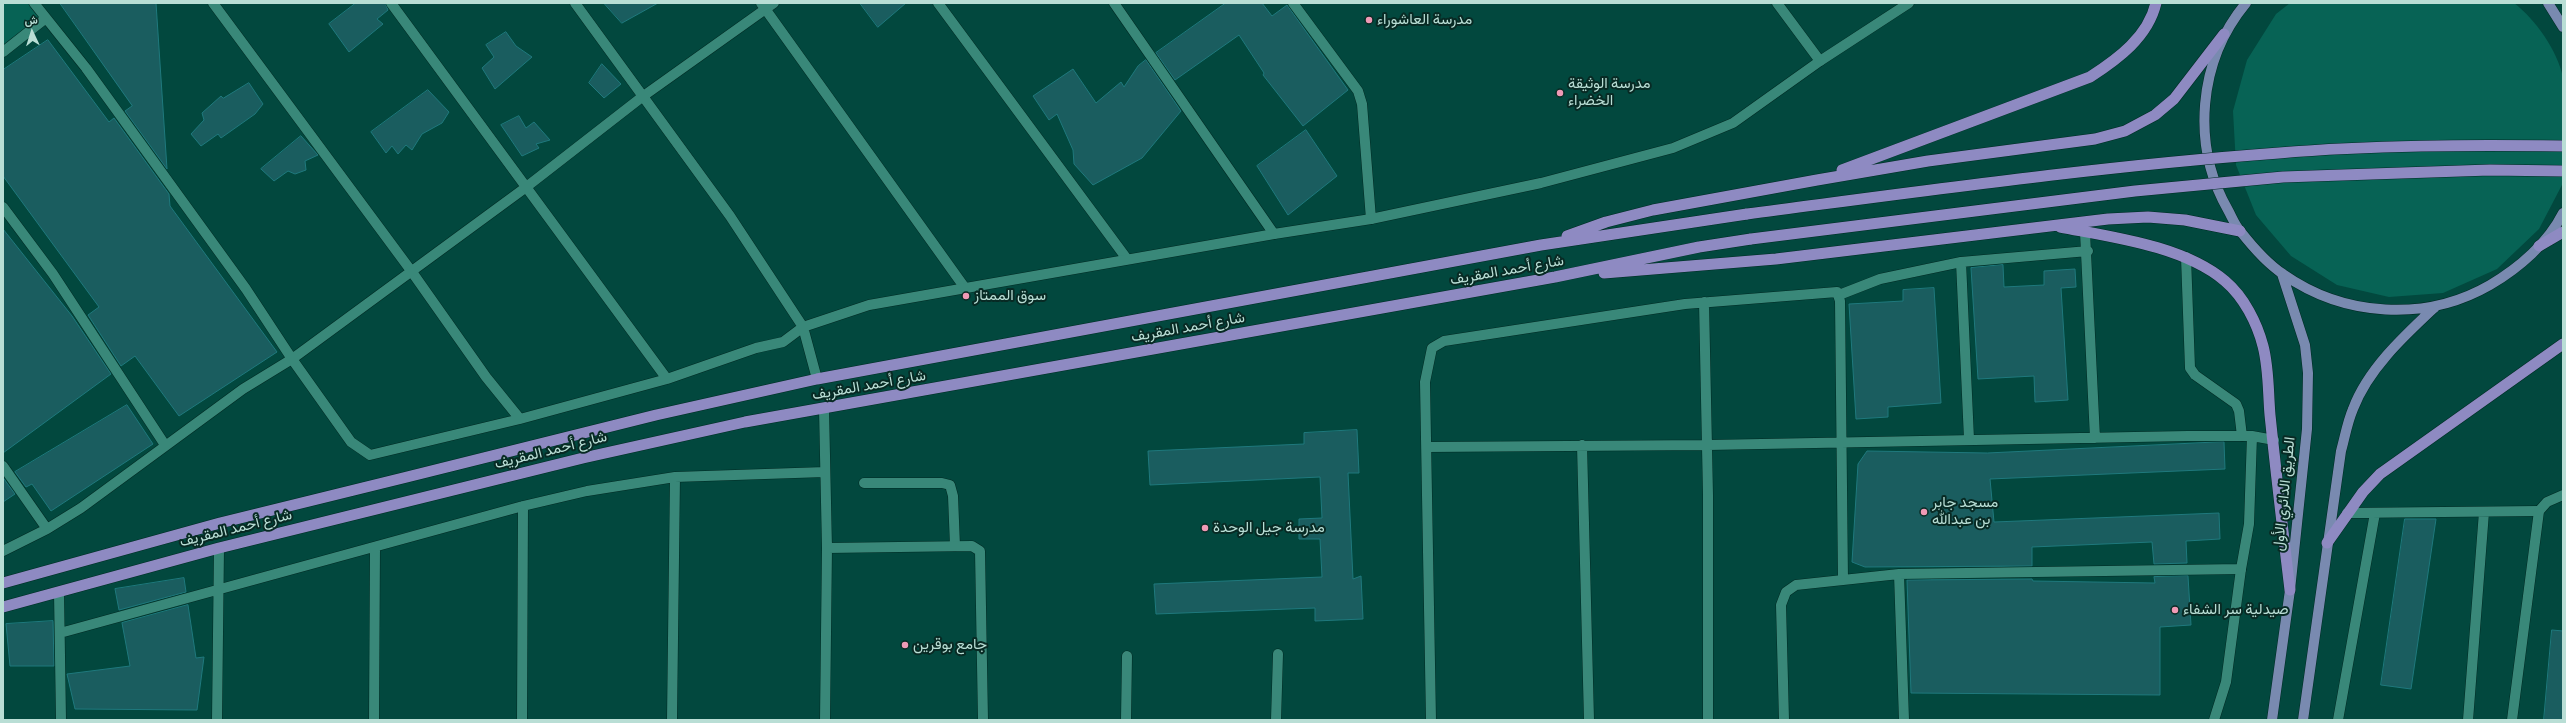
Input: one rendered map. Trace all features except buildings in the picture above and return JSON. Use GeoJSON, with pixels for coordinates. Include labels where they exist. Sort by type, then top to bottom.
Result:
{"type":"FeatureCollection","features":[{"type":"Feature","properties":{"kind":"highway"},"geometry":{"type":"LineString","coordinates":[[1817,180],[2090,77],[2119,59],[2138,38],[2154,12],[2156,3]]}},
{"type":"Feature","properties":{"kind":"highway"},"geometry":{"type":"LineString","coordinates":[[1541,245],[1606,222],[1653,210],[1928,161],[2095,139],[2125,131],[2155,115],[2174,100],[2224,34]]}},
{"type":"Feature","properties":{"kind":"highway","name":"شارع أحمد المقريف"},"geometry":{"type":"LineString","coordinates":[[3,583],[220,523],[656,415],[817,379],[1541,245],[1747,214],[1947,188],[2281,152],[2492,145],[2563,146]]}},
{"type":"Feature","properties":{"kind":"highway","name":"شارع أحمد المقريف"},"geometry":{"type":"LineString","coordinates":[[3,607],[219,548],[583,458],[745,422],[1555,277],[1699,247],[1750,239],[2135,191],[2283,177],[2490,170],[2563,171]]}},
{"type":"Feature","properties":{"kind":"highway"},"geometry":{"type":"LineString","coordinates":[[1555,277],[1776,259],[2048,224],[2148,217],[2185,220],[2240,231]]}},
{"type":"Feature","properties":{"kind":"highway"},"geometry":{"type":"LineString","coordinates":[[2048,224],[2086,232],[2186,258],[2226,281],[2241,299],[2255,322],[2268,369],[2290,590]]}},
{"type":"Feature","properties":{"kind":"highway"},"geometry":{"type":"LineString","coordinates":[[2539,246],[2563,232]]}},
{"type":"Feature","properties":{"kind":"highway"},"geometry":{"type":"LineString","coordinates":[[2327,543],[2347,513],[2380,474],[2563,344]]}},
{"type":"Feature","properties":{"kind":"main road"},"geometry":{"type":"LineString","coordinates":[[2232,20],[2235,3]]}},
{"type":"Feature","properties":{"kind":"main road"},"geometry":{"type":"LineString","coordinates":[[2246,3],[2232,20],[2224,34],[2210,73],[2204,114],[2207,156],[2219,195],[2240,231],[2282,274],[2317,294],[2355,306],[2395,311],[2435,307],[2474,294],[2509,274],[2539,246],[2563,213]]}},
{"type":"Feature","properties":{"kind":"main road"},"geometry":{"type":"LineString","coordinates":[[2548,3],[2563,27]]}},
{"type":"Feature","properties":{"kind":"main road","name":"الطريق الدائري الأول"},"geometry":{"type":"LineString","coordinates":[[2272,720],[2290,590],[2307,429],[2308,373],[2305,345],[2282,274]]}},
{"type":"Feature","properties":{"kind":"main road"},"geometry":{"type":"LineString","coordinates":[[2303,720],[2341,451],[2352,410],[2360,394],[2381,363],[2401,339],[2435,307]]}},
{"type":"Feature","properties":{"kind":"street"},"geometry":{"type":"LineString","coordinates":[[34,3],[86,68],[246,289],[292,359],[352,442],[370,455],[520,419],[667,379],[756,348],[783,342],[803,327],[869,305],[1127,259],[1371,219],[1541,183],[1673,148],[1733,123],[1820,61],[1909,3]]}},
{"type":"Feature","properties":{"kind":"street"},"geometry":{"type":"LineString","coordinates":[[213,3],[412,272],[465,349],[520,419]]}},
{"type":"Feature","properties":{"kind":"street"},"geometry":{"type":"LineString","coordinates":[[391,3],[525,188],[667,379]]}},
{"type":"Feature","properties":{"kind":"street"},"geometry":{"type":"LineString","coordinates":[[575,3],[730,216],[803,327],[817,379]]}},
{"type":"Feature","properties":{"kind":"street"},"geometry":{"type":"LineString","coordinates":[[3,551],[48,529],[81,508],[243,389],[292,359],[525,188],[642,97],[763,6],[774,3]]}},
{"type":"Feature","properties":{"kind":"street"},"geometry":{"type":"LineString","coordinates":[[938,3],[1127,259]]}},
{"type":"Feature","properties":{"kind":"street"},"geometry":{"type":"LineString","coordinates":[[1114,3],[1274,234]]}},
{"type":"Feature","properties":{"kind":"street"},"geometry":{"type":"LineString","coordinates":[[1293,3],[1358,91],[1362,104],[1371,219]]}},
{"type":"Feature","properties":{"kind":"street"},"geometry":{"type":"LineString","coordinates":[[1777,3],[1820,61]]}},
{"type":"Feature","properties":{"kind":"street"},"geometry":{"type":"LineString","coordinates":[[763,6],[965,288]]}},
{"type":"Feature","properties":{"kind":"street"},"geometry":{"type":"LineString","coordinates":[[3,52],[46,18]]}},
{"type":"Feature","properties":{"kind":"street"},"geometry":{"type":"LineString","coordinates":[[3,207],[53,274],[165,445]]}},
{"type":"Feature","properties":{"kind":"street"},"geometry":{"type":"LineString","coordinates":[[2086,232],[2095,438]]}},
{"type":"Feature","properties":{"kind":"street"},"geometry":{"type":"LineString","coordinates":[[1839,295],[1880,279],[1962,262],[2088,251]]}},
{"type":"Feature","properties":{"kind":"street"},"geometry":{"type":"LineString","coordinates":[[2186,258],[2190,368],[2194,375],[2236,404],[2247,436],[2249,524],[2241,569],[2226,682],[2214,720]]}},
{"type":"Feature","properties":{"kind":"street"},"geometry":{"type":"LineString","coordinates":[[1962,262],[1969,439]]}},
{"type":"Feature","properties":{"kind":"street"},"geometry":{"type":"LineString","coordinates":[[1431,720],[1425,382],[1427,363],[1432,348],[1444,341],[1704,302],[1834,290],[1839,295],[1843,580]]}},
{"type":"Feature","properties":{"kind":"street"},"geometry":{"type":"LineString","coordinates":[[1704,302],[1708,445],[1708,720]]}},
{"type":"Feature","properties":{"kind":"street"},"geometry":{"type":"LineString","coordinates":[[824,409],[827,548],[825,720]]}},
{"type":"Feature","properties":{"kind":"street"},"geometry":{"type":"LineString","coordinates":[[1427,447],[1708,445],[1840,441],[2247,436],[2274,440]]}},
{"type":"Feature","properties":{"kind":"street"},"geometry":{"type":"LineString","coordinates":[[1582,446],[1590,720]]}},
{"type":"Feature","properties":{"kind":"street"},"geometry":{"type":"LineString","coordinates":[[3,466],[48,529]]}},
{"type":"Feature","properties":{"kind":"street"},"geometry":{"type":"LineString","coordinates":[[60,633],[375,548],[523,506],[586,491],[675,478],[825,472]]}},
{"type":"Feature","properties":{"kind":"street"},"geometry":{"type":"LineString","coordinates":[[672,720],[675,478]]}},
{"type":"Feature","properties":{"kind":"street"},"geometry":{"type":"LineString","coordinates":[[864,483],[942,483],[950,485],[953,496],[955,546]]}},
{"type":"Feature","properties":{"kind":"street"},"geometry":{"type":"LineString","coordinates":[[2512,720],[2539,511],[2547,502],[2563,496]]}},
{"type":"Feature","properties":{"kind":"street"},"geometry":{"type":"LineString","coordinates":[[522,720],[523,506]]}},
{"type":"Feature","properties":{"kind":"street"},"geometry":{"type":"LineString","coordinates":[[2347,513],[2539,511]]}},
{"type":"Feature","properties":{"kind":"street"},"geometry":{"type":"LineString","coordinates":[[2468,720],[2484,512]]}},
{"type":"Feature","properties":{"kind":"street"},"geometry":{"type":"LineString","coordinates":[[2338,720],[2375,513]]}},
{"type":"Feature","properties":{"kind":"street"},"geometry":{"type":"LineString","coordinates":[[827,548],[955,546],[975,548],[981,557],[983,720]]}},
{"type":"Feature","properties":{"kind":"street"},"geometry":{"type":"LineString","coordinates":[[218,720],[219,548]]}},
{"type":"Feature","properties":{"kind":"street"},"geometry":{"type":"LineString","coordinates":[[374,720],[375,548]]}},
{"type":"Feature","properties":{"kind":"street"},"geometry":{"type":"LineString","coordinates":[[1784,720],[1780,605],[1786,592],[1796,585],[1899,574],[2241,569]]}},
{"type":"Feature","properties":{"kind":"street"},"geometry":{"type":"LineString","coordinates":[[1899,574],[1904,720]]}},
{"type":"Feature","properties":{"kind":"street"},"geometry":{"type":"LineString","coordinates":[[59,592],[61,720]]}},
{"type":"Feature","properties":{"kind":"street"},"geometry":{"type":"LineString","coordinates":[[1276,720],[1278,654]]}},
{"type":"Feature","properties":{"kind":"street"},"geometry":{"type":"LineString","coordinates":[[1126,720],[1128,656]]}},
{"type":"Feature","properties":{"kind":"green space"},"geometry":{"type":"Polygon","coordinates":[[[3,3],[34,3],[45,18],[3,51],[3,3]]]}},
{"type":"Feature","properties":{"kind":"green space"},"geometry":{"type":"Polygon","coordinates":[[[2290,3],[2514,3],[2538,27],[2556,56],[2563,77],[2563,183],[2539,229],[2497,269],[2443,293],[2389,297],[2337,285],[2291,256],[2256,215],[2236,165],[2233,111],[2247,60],[2276,14],[2290,3]]]}},
{"type":"Feature","properties":{"kind":"place","name":"مدرسة العاشوراء"},"geometry":{"type":"Point","coordinates":[1369,20]}},
{"type":"Feature","properties":{"kind":"place","name":"مدرسة الوثيقة الخضراء"},"geometry":{"type":"Point","coordinates":[1560,93]}},
{"type":"Feature","properties":{"kind":"place","name":"سوق الممتاز"},"geometry":{"type":"Point","coordinates":[966,296]}},
{"type":"Feature","properties":{"kind":"place","name":"مسجد جابر بن عبدالله"},"geometry":{"type":"Point","coordinates":[1924,512]}},
{"type":"Feature","properties":{"kind":"place","name":"مدرسة جيل الوحدة"},"geometry":{"type":"Point","coordinates":[1205,528]}},
{"type":"Feature","properties":{"kind":"place","name":"صيدلية سر الشفاء"},"geometry":{"type":"Point","coordinates":[2175,610]}},
{"type":"Feature","properties":{"kind":"place","name":"جامع بوقرين"},"geometry":{"type":"Point","coordinates":[905,645]}}]}
